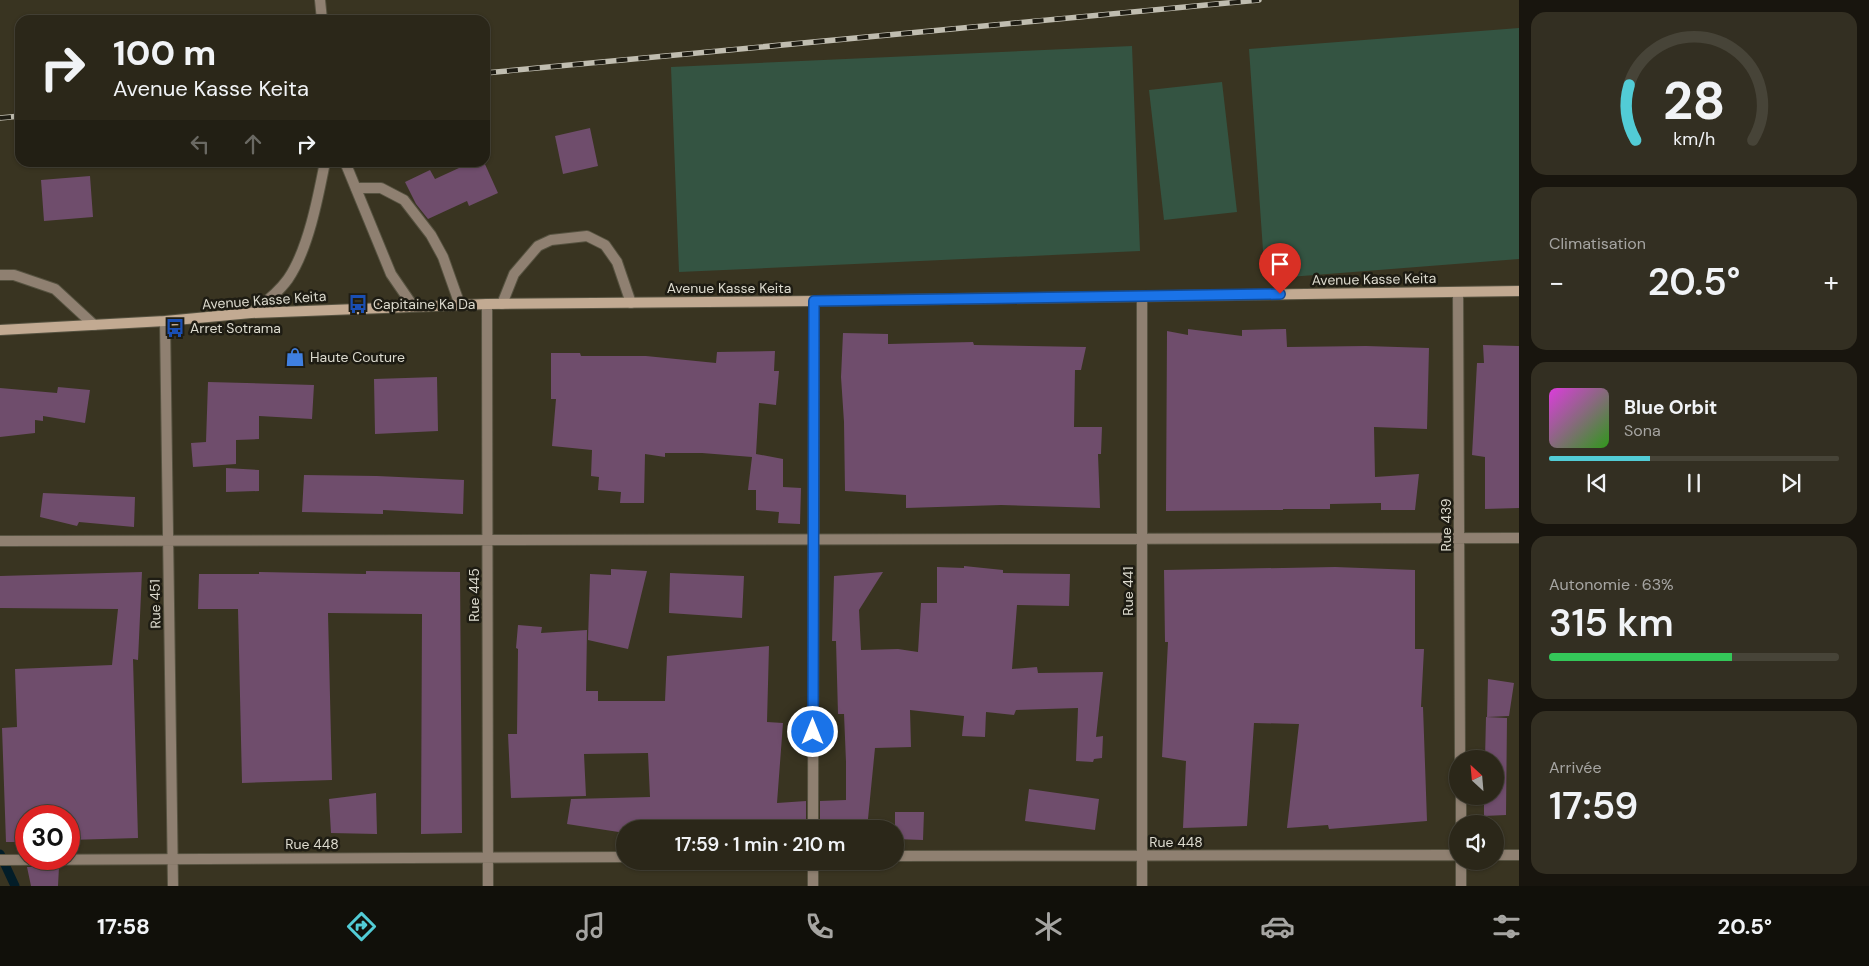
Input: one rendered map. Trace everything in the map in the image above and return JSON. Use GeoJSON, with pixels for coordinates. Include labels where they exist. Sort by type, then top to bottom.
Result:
{"type":"FeatureCollection","features":[{"type":"Feature","properties":{"kind":"main road","name":"Avenue Kasse Keita"},"geometry":{"type":"LineString","coordinates":[[0,330],[165,321],[251,313],[486,304],[1519,291]]}},
{"type":"Feature","properties":{"kind":"street"},"geometry":{"type":"LineString","coordinates":[[320,0],[322,15]]}},
{"type":"Feature","properties":{"kind":"street"},"geometry":{"type":"LineString","coordinates":[[251,313],[275,295],[300,259],[324,167]]}},
{"type":"Feature","properties":{"kind":"street"},"geometry":{"type":"LineString","coordinates":[[347,167],[391,274],[413,306]]}},
{"type":"Feature","properties":{"kind":"street"},"geometry":{"type":"LineString","coordinates":[[356,188],[381,188],[404,200],[431,235],[443,257],[460,305]]}},
{"type":"Feature","properties":{"kind":"street"},"geometry":{"type":"LineString","coordinates":[[502,304],[514,274],[538,246],[551,240],[587,236],[606,245],[617,262],[631,303]]}},
{"type":"Feature","properties":{"kind":"street"},"geometry":{"type":"LineString","coordinates":[[0,275],[14,275],[55,289],[94,325]]}},
{"type":"Feature","properties":{"kind":"street","name":"Rue 439"},"geometry":{"type":"LineString","coordinates":[[1458,292],[1460,750]]}},
{"type":"Feature","properties":{"kind":"street","name":"Rue 441"},"geometry":{"type":"LineString","coordinates":[[1142,296],[1142,886]]}},
{"type":"Feature","properties":{"kind":"street"},"geometry":{"type":"LineString","coordinates":[[813,820],[814,301]]}},
{"type":"Feature","properties":{"kind":"street","name":"Rue 445"},"geometry":{"type":"LineString","coordinates":[[486,304],[488,886]]}},
{"type":"Feature","properties":{"kind":"street","name":"Rue 451"},"geometry":{"type":"LineString","coordinates":[[165,321],[173,886]]}},
{"type":"Feature","properties":{"kind":"street"},"geometry":{"type":"LineString","coordinates":[[0,541],[1519,538]]}},
{"type":"Feature","properties":{"kind":"street","name":"Rue 448"},"geometry":{"type":"LineString","coordinates":[[904,856],[1449,855]]}},
{"type":"Feature","properties":{"kind":"street"},"geometry":{"type":"LineString","coordinates":[[1504,855],[1519,855]]}},
{"type":"Feature","properties":{"kind":"street","name":"Rue 448"},"geometry":{"type":"LineString","coordinates":[[0,860],[616,857]]}},
{"type":"Feature","properties":{"kind":"street"},"geometry":{"type":"LineString","coordinates":[[813,870],[813,886]]}},
{"type":"Feature","properties":{"kind":"street"},"geometry":{"type":"LineString","coordinates":[[1461,870],[1461,886]]}},
{"type":"Feature","properties":{"kind":"green space"},"geometry":{"type":"Polygon","coordinates":[[[1519,28],[1519,259],[1265,279],[1249,49],[1519,28]]]}},
{"type":"Feature","properties":{"kind":"green space"},"geometry":{"type":"Polygon","coordinates":[[[1132,46],[1140,251],[679,272],[671,67],[1132,46]]]}},
{"type":"Feature","properties":{"kind":"green space"},"geometry":{"type":"Polygon","coordinates":[[[1222,82],[1237,212],[1164,220],[1149,90],[1222,82]]]}},
{"type":"Feature","properties":{"kind":"building"},"geometry":{"type":"Polygon","coordinates":[[[590,128],[598,166],[563,174],[555,136],[590,128]]]}},
{"type":"Feature","properties":{"kind":"building"},"geometry":{"type":"Polygon","coordinates":[[[461,167],[486,167],[498,193],[469,206],[467,201],[428,219],[416,204],[405,182],[430,170],[435,179],[461,167]]]}},
{"type":"Feature","properties":{"kind":"building"},"geometry":{"type":"Polygon","coordinates":[[[90,176],[93,217],[44,221],[41,180],[90,176]]]}},
{"type":"Feature","properties":{"kind":"building"},"geometry":{"type":"Polygon","coordinates":[[[1188,329],[1242,336],[1242,330],[1286,329],[1287,347],[1366,346],[1429,348],[1427,429],[1374,427],[1375,477],[1419,474],[1415,510],[1381,510],[1381,503],[1330,504],[1330,509],[1166,511],[1167,331],[1188,335],[1188,329]]]}},
{"type":"Feature","properties":{"kind":"building"},"geometry":{"type":"Polygon","coordinates":[[[843,333],[888,334],[888,344],[973,342],[974,345],[1086,347],[1081,370],[1075,370],[1074,427],[1102,427],[1101,454],[1098,454],[1100,508],[1001,505],[906,508],[906,495],[845,491],[841,377],[843,333]]]}},
{"type":"Feature","properties":{"kind":"building"},"geometry":{"type":"Polygon","coordinates":[[[1483,345],[1519,346],[1519,508],[1485,509],[1485,457],[1472,455],[1477,363],[1484,363],[1483,345]]]}},
{"type":"Feature","properties":{"kind":"building"},"geometry":{"type":"Polygon","coordinates":[[[775,351],[774,371],[779,371],[776,405],[759,403],[756,454],[783,459],[783,487],[801,488],[800,524],[778,523],[779,512],[756,510],[756,490],[748,490],[752,457],[702,453],[665,453],[665,457],[645,454],[644,503],[620,503],[621,492],[598,490],[599,477],[591,476],[592,450],[552,446],[556,399],[551,399],[551,353],[580,353],[581,356],[646,356],[716,363],[717,352],[775,351]]]}},
{"type":"Feature","properties":{"kind":"building"},"geometry":{"type":"Polygon","coordinates":[[[437,377],[438,431],[375,434],[374,379],[437,377]]]}},
{"type":"Feature","properties":{"kind":"building"},"geometry":{"type":"Polygon","coordinates":[[[208,382],[314,385],[312,419],[259,416],[259,439],[236,440],[236,464],[193,467],[191,443],[206,442],[208,382]]]}},
{"type":"Feature","properties":{"kind":"building"},"geometry":{"type":"Polygon","coordinates":[[[58,387],[90,390],[85,423],[43,416],[43,421],[35,420],[35,433],[0,437],[0,388],[57,393],[58,387]]]}},
{"type":"Feature","properties":{"kind":"building"},"geometry":{"type":"Polygon","coordinates":[[[226,468],[259,470],[259,491],[226,492],[226,468]]]}},
{"type":"Feature","properties":{"kind":"building"},"geometry":{"type":"Polygon","coordinates":[[[304,475],[464,480],[463,514],[383,510],[383,514],[302,512],[304,475]]]}},
{"type":"Feature","properties":{"kind":"building"},"geometry":{"type":"Polygon","coordinates":[[[43,493],[135,497],[134,527],[79,522],[77,526],[40,517],[43,493]]]}},
{"type":"Feature","properties":{"kind":"building"},"geometry":{"type":"Polygon","coordinates":[[[964,566],[1003,570],[1003,573],[1070,574],[1069,606],[1017,605],[1012,669],[1037,667],[1038,673],[1103,672],[1096,737],[1103,736],[1102,758],[1094,759],[1093,762],[1076,761],[1078,708],[1016,710],[1014,715],[986,712],[985,737],[962,736],[964,716],[910,710],[911,747],[875,748],[868,820],[820,820],[820,801],[846,800],[844,714],[838,714],[836,641],[832,641],[834,576],[883,572],[859,610],[861,650],[898,649],[918,652],[921,603],[937,603],[937,567],[964,568],[964,566]]]}},
{"type":"Feature","properties":{"kind":"building"},"geometry":{"type":"Polygon","coordinates":[[[1335,567],[1415,570],[1415,649],[1424,649],[1421,707],[1423,707],[1427,821],[1329,829],[1328,825],[1287,828],[1299,724],[1254,723],[1247,826],[1183,828],[1186,761],[1162,757],[1168,642],[1165,642],[1164,570],[1335,567]]]}},
{"type":"Feature","properties":{"kind":"building"},"geometry":{"type":"Polygon","coordinates":[[[611,569],[647,571],[628,649],[588,640],[590,574],[611,575],[611,569]]]}},
{"type":"Feature","properties":{"kind":"building"},"geometry":{"type":"Polygon","coordinates":[[[366,571],[460,572],[462,833],[421,834],[422,614],[328,613],[332,780],[242,783],[238,609],[198,609],[199,574],[259,574],[259,572],[366,574],[366,571]]]}},
{"type":"Feature","properties":{"kind":"building"},"geometry":{"type":"Polygon","coordinates":[[[142,572],[138,660],[133,659],[138,838],[80,840],[80,805],[15,805],[15,842],[6,842],[2,728],[17,727],[15,669],[112,665],[118,609],[0,608],[0,576],[142,572]]]}},
{"type":"Feature","properties":{"kind":"building"},"geometry":{"type":"Polygon","coordinates":[[[670,573],[744,576],[742,618],[669,613],[670,573]]]}},
{"type":"Feature","properties":{"kind":"building"},"geometry":{"type":"Polygon","coordinates":[[[518,625],[542,627],[541,633],[587,630],[586,691],[598,691],[598,701],[665,701],[667,656],[769,646],[767,722],[783,723],[777,803],[806,801],[806,820],[616,820],[616,832],[567,824],[571,799],[650,797],[648,753],[584,754],[586,796],[511,798],[508,734],[517,734],[518,649],[516,648],[518,625]]]}},
{"type":"Feature","properties":{"kind":"building"},"geometry":{"type":"Polygon","coordinates":[[[1488,679],[1514,683],[1509,716],[1487,717],[1488,679]]]}},
{"type":"Feature","properties":{"kind":"building"},"geometry":{"type":"Polygon","coordinates":[[[1486,717],[1507,718],[1506,815],[1484,815],[1484,805],[1504,805],[1504,750],[1485,750],[1486,717]]]}},
{"type":"Feature","properties":{"kind":"building"},"geometry":{"type":"Polygon","coordinates":[[[1029,789],[1099,799],[1095,830],[1025,821],[1029,789]]]}},
{"type":"Feature","properties":{"kind":"building"},"geometry":{"type":"Polygon","coordinates":[[[376,793],[377,834],[331,833],[329,799],[376,793]]]}},
{"type":"Feature","properties":{"kind":"building"},"geometry":{"type":"Polygon","coordinates":[[[895,812],[924,812],[923,840],[904,839],[904,820],[895,820],[895,812]]]}},
{"type":"Feature","properties":{"kind":"building"},"geometry":{"type":"Polygon","coordinates":[[[28,870],[59,870],[58,886],[31,886],[28,870]]]}},
{"type":"Feature","properties":{"kind":"waterway"},"geometry":{"type":"LineString","coordinates":[[0,854],[15,886]]}},
{"type":"Feature","properties":{"kind":"railway"},"geometry":{"type":"LineString","coordinates":[[490,73],[1259,0]]}},
{"type":"Feature","properties":{"kind":"railway"},"geometry":{"type":"LineString","coordinates":[[0,118],[15,116]]}},
{"type":"Feature","properties":{"kind":"place","name":"Capitaine Ka Da"},"geometry":{"type":"Point","coordinates":[358,304]}},
{"type":"Feature","properties":{"kind":"place","name":"Arret Sotrama"},"geometry":{"type":"Point","coordinates":[175,328]}},
{"type":"Feature","properties":{"kind":"place","name":"Haute Couture"},"geometry":{"type":"Point","coordinates":[295,357]}},
{"type":"Feature","properties":{"kind":"route"},"geometry":{"type":"LineString","coordinates":[[813,732],[814,301],[1280,294]]}}]}
